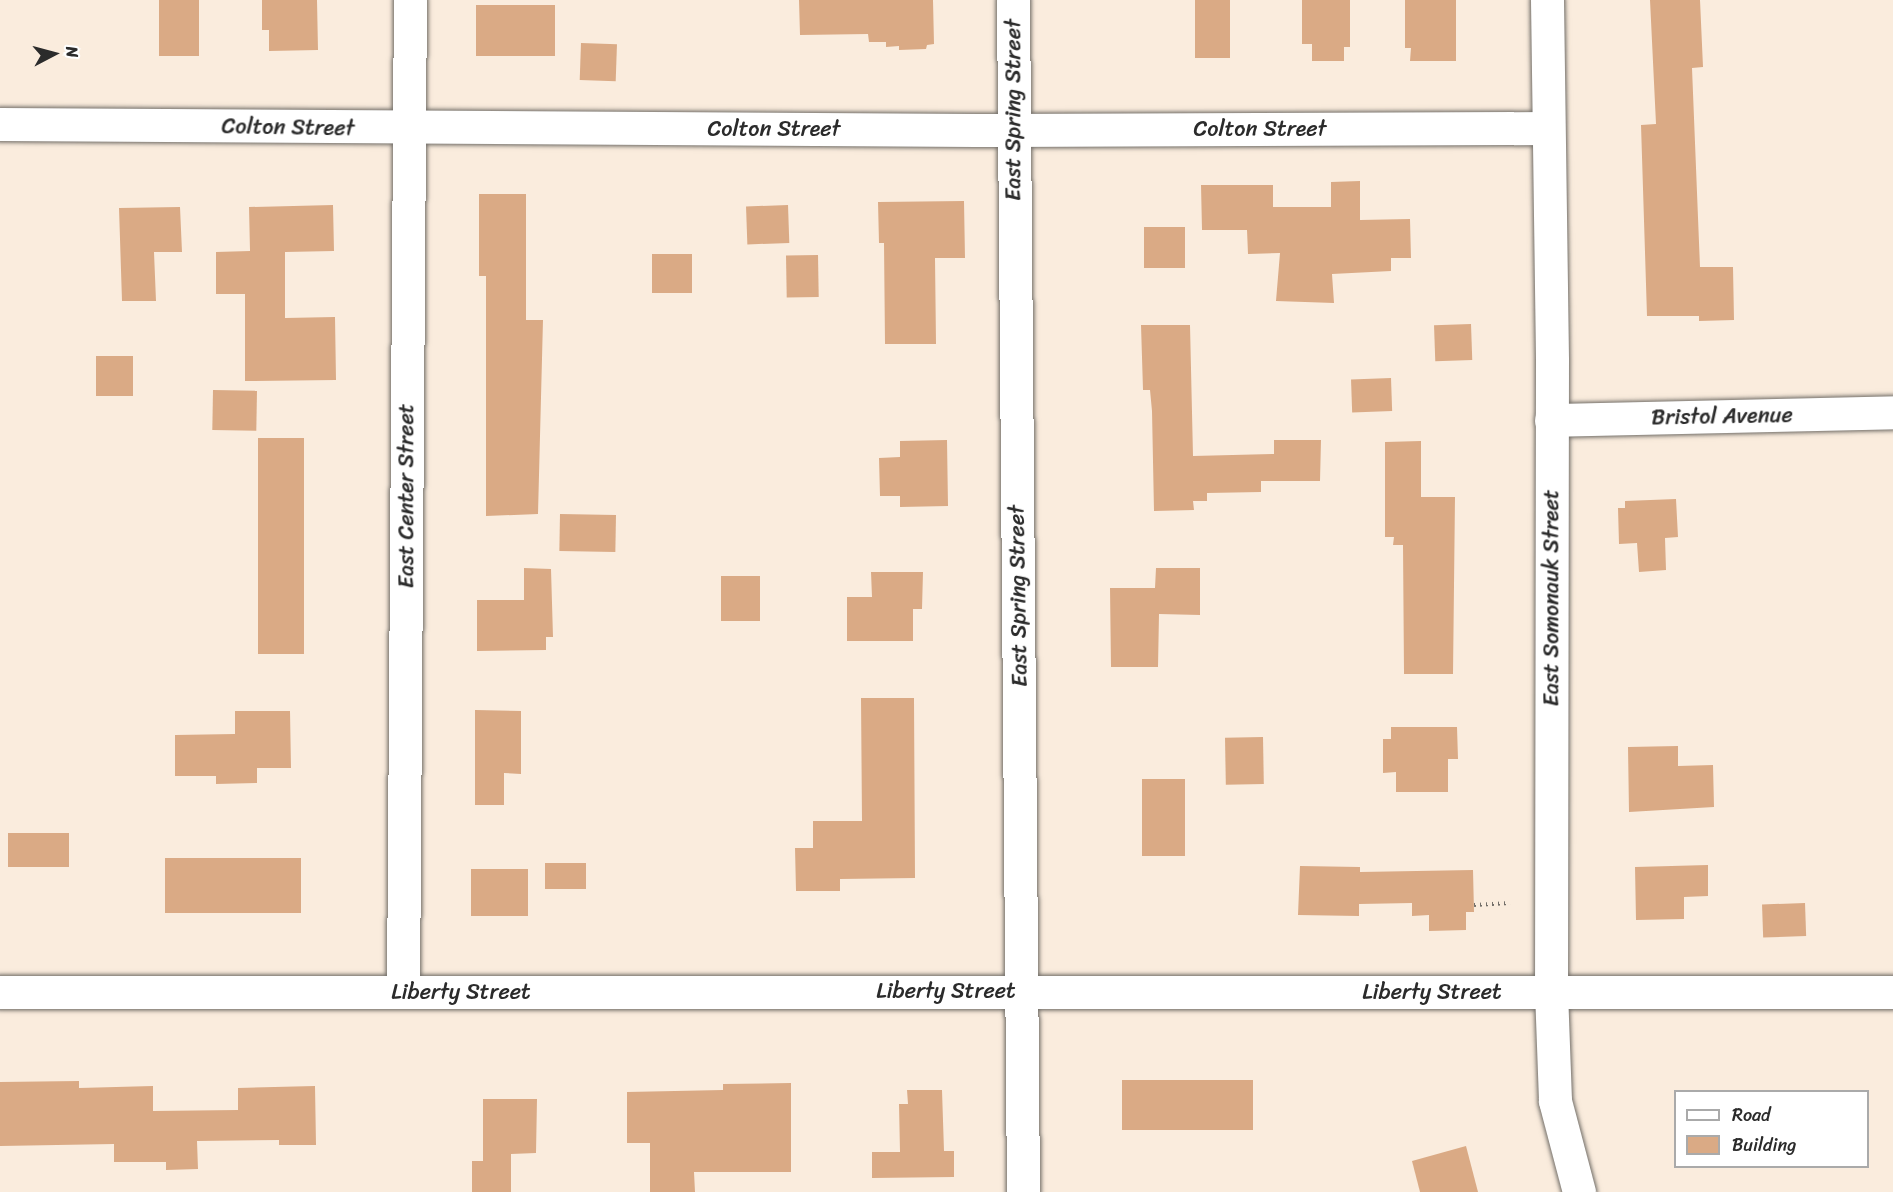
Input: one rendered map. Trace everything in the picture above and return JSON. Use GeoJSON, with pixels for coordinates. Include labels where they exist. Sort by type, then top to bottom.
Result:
{"type":"FeatureCollection","features":[{"type":"Feature","properties":{"kind":"street","name":"East Center Street"},"geometry":{"type":"LineString","coordinates":[[403,992],[410,0]]}},
{"type":"Feature","properties":{"kind":"street","name":"East Spring Street"},"geometry":{"type":"LineString","coordinates":[[1013,0],[1012,130],[1024,991],[1023,1192]]}},
{"type":"Feature","properties":{"kind":"street","name":"East Somonauk Street"},"geometry":{"type":"LineString","coordinates":[[1547,0],[1551,420],[1551,991],[1555,1101],[1579,1192]]}},
{"type":"Feature","properties":{"kind":"street","name":"Colton Street"},"geometry":{"type":"LineString","coordinates":[[0,124],[408,129],[1548,128]]}},
{"type":"Feature","properties":{"kind":"street","name":"Bristol Avenue"},"geometry":{"type":"LineString","coordinates":[[1551,420],[1893,412]]}},
{"type":"Feature","properties":{"kind":"street","name":"Liberty Street"},"geometry":{"type":"LineString","coordinates":[[0,992],[1893,992]]}},
{"type":"Feature","properties":{"kind":"path"},"geometry":{"type":"LineString","coordinates":[[1474,905],[1510,903]]}},
{"type":"Feature","properties":{"kind":"building"},"geometry":{"type":"Polygon","coordinates":[[[159,0],[199,0],[199,56],[159,56],[159,0]]]}},
{"type":"Feature","properties":{"kind":"building"},"geometry":{"type":"Polygon","coordinates":[[[262,0],[317,0],[318,50],[269,51],[269,30],[262,30],[262,0]]]}},
{"type":"Feature","properties":{"kind":"building"},"geometry":{"type":"Polygon","coordinates":[[[799,0],[933,0],[934,44],[927,45],[926,49],[899,50],[899,46],[886,47],[886,42],[869,42],[868,34],[800,35],[799,0]]]}},
{"type":"Feature","properties":{"kind":"building"},"geometry":{"type":"Polygon","coordinates":[[[1195,0],[1230,0],[1230,58],[1195,58],[1195,0]]]}},
{"type":"Feature","properties":{"kind":"building"},"geometry":{"type":"Polygon","coordinates":[[[1302,0],[1350,0],[1350,47],[1344,47],[1344,61],[1312,61],[1312,44],[1302,44],[1302,0]]]}},
{"type":"Feature","properties":{"kind":"building"},"geometry":{"type":"Polygon","coordinates":[[[1405,0],[1456,0],[1456,61],[1410,61],[1411,48],[1405,48],[1405,0]]]}},
{"type":"Feature","properties":{"kind":"building"},"geometry":{"type":"Polygon","coordinates":[[[1650,0],[1700,0],[1703,67],[1692,68],[1700,267],[1733,267],[1734,320],[1699,321],[1699,316],[1647,316],[1641,125],[1656,124],[1650,0]]]}},
{"type":"Feature","properties":{"kind":"building"},"geometry":{"type":"Polygon","coordinates":[[[476,5],[555,5],[555,56],[476,56],[476,5]]]}},
{"type":"Feature","properties":{"kind":"building"},"geometry":{"type":"Polygon","coordinates":[[[581,43],[617,44],[616,81],[580,80],[581,43]]]}},
{"type":"Feature","properties":{"kind":"building"},"geometry":{"type":"Polygon","coordinates":[[[1360,181],[1360,220],[1410,219],[1411,258],[1391,258],[1391,271],[1332,274],[1334,303],[1276,301],[1280,253],[1248,254],[1247,230],[1202,230],[1201,185],[1273,185],[1273,207],[1331,207],[1331,182],[1360,181]]]}},
{"type":"Feature","properties":{"kind":"building"},"geometry":{"type":"Polygon","coordinates":[[[479,194],[526,194],[526,320],[543,320],[538,514],[486,516],[486,276],[479,276],[479,194]]]}},
{"type":"Feature","properties":{"kind":"building"},"geometry":{"type":"Polygon","coordinates":[[[964,201],[965,258],[935,258],[936,344],[885,344],[884,243],[879,243],[878,202],[964,201]]]}},
{"type":"Feature","properties":{"kind":"building"},"geometry":{"type":"Polygon","coordinates":[[[333,205],[334,251],[285,252],[285,318],[335,317],[336,380],[245,381],[245,294],[216,294],[216,252],[250,251],[249,207],[333,205]]]}},
{"type":"Feature","properties":{"kind":"building"},"geometry":{"type":"Polygon","coordinates":[[[788,205],[789,243],[747,244],[746,206],[788,205]]]}},
{"type":"Feature","properties":{"kind":"building"},"geometry":{"type":"Polygon","coordinates":[[[180,207],[182,252],[154,252],[156,301],[122,301],[119,208],[180,207]]]}},
{"type":"Feature","properties":{"kind":"building"},"geometry":{"type":"Polygon","coordinates":[[[1144,227],[1185,227],[1185,268],[1144,268],[1144,227]]]}},
{"type":"Feature","properties":{"kind":"building"},"geometry":{"type":"Polygon","coordinates":[[[652,254],[692,254],[692,293],[652,293],[652,254]]]}},
{"type":"Feature","properties":{"kind":"building"},"geometry":{"type":"Polygon","coordinates":[[[818,255],[819,297],[787,298],[786,256],[818,255]]]}},
{"type":"Feature","properties":{"kind":"building"},"geometry":{"type":"Polygon","coordinates":[[[1471,324],[1472,360],[1435,361],[1434,325],[1471,324]]]}},
{"type":"Feature","properties":{"kind":"building"},"geometry":{"type":"Polygon","coordinates":[[[1141,325],[1190,325],[1193,456],[1274,454],[1274,440],[1321,440],[1320,481],[1261,481],[1261,492],[1207,493],[1207,501],[1193,501],[1194,510],[1154,511],[1152,411],[1150,390],[1143,390],[1141,325]]]}},
{"type":"Feature","properties":{"kind":"building"},"geometry":{"type":"Polygon","coordinates":[[[96,356],[133,356],[133,396],[96,396],[96,356]]]}},
{"type":"Feature","properties":{"kind":"building"},"geometry":{"type":"Polygon","coordinates":[[[1391,378],[1392,411],[1352,412],[1351,379],[1391,378]]]}},
{"type":"Feature","properties":{"kind":"building"},"geometry":{"type":"Polygon","coordinates":[[[213,390],[257,391],[256,431],[212,430],[213,390]]]}},
{"type":"Feature","properties":{"kind":"building"},"geometry":{"type":"Polygon","coordinates":[[[258,438],[304,438],[304,654],[258,654],[258,438]]]}},
{"type":"Feature","properties":{"kind":"building"},"geometry":{"type":"Polygon","coordinates":[[[947,440],[948,506],[900,507],[900,496],[880,496],[879,458],[900,457],[900,441],[947,440]]]}},
{"type":"Feature","properties":{"kind":"building"},"geometry":{"type":"Polygon","coordinates":[[[1421,441],[1421,497],[1455,497],[1453,674],[1404,674],[1403,545],[1393,545],[1394,537],[1385,537],[1385,442],[1421,441]]]}},
{"type":"Feature","properties":{"kind":"building"},"geometry":{"type":"Polygon","coordinates":[[[1676,499],[1678,537],[1665,538],[1666,570],[1639,572],[1637,543],[1619,544],[1618,508],[1625,508],[1625,501],[1676,499]]]}},
{"type":"Feature","properties":{"kind":"building"},"geometry":{"type":"Polygon","coordinates":[[[560,514],[616,515],[615,552],[559,551],[560,514]]]}},
{"type":"Feature","properties":{"kind":"building"},"geometry":{"type":"Polygon","coordinates":[[[524,568],[551,569],[553,637],[546,637],[546,650],[477,651],[477,600],[524,600],[524,568]]]}},
{"type":"Feature","properties":{"kind":"building"},"geometry":{"type":"Polygon","coordinates":[[[1156,568],[1200,568],[1200,615],[1159,614],[1158,667],[1111,667],[1110,588],[1155,588],[1156,568]]]}},
{"type":"Feature","properties":{"kind":"building"},"geometry":{"type":"Polygon","coordinates":[[[871,572],[923,572],[922,609],[913,609],[913,641],[847,641],[847,597],[872,597],[871,572]]]}},
{"type":"Feature","properties":{"kind":"building"},"geometry":{"type":"Polygon","coordinates":[[[721,576],[760,576],[760,621],[721,621],[721,576]]]}},
{"type":"Feature","properties":{"kind":"building"},"geometry":{"type":"Polygon","coordinates":[[[861,698],[914,698],[915,878],[840,879],[840,891],[796,891],[795,848],[813,848],[813,821],[862,821],[861,698]]]}},
{"type":"Feature","properties":{"kind":"building"},"geometry":{"type":"Polygon","coordinates":[[[475,710],[521,711],[521,774],[504,773],[504,805],[475,805],[475,710]]]}},
{"type":"Feature","properties":{"kind":"building"},"geometry":{"type":"Polygon","coordinates":[[[235,711],[290,711],[291,768],[257,768],[257,783],[216,784],[216,776],[175,776],[175,735],[235,734],[235,711]]]}},
{"type":"Feature","properties":{"kind":"building"},"geometry":{"type":"Polygon","coordinates":[[[1391,727],[1457,727],[1458,759],[1448,759],[1448,792],[1396,792],[1396,772],[1383,773],[1383,739],[1391,739],[1391,727]]]}},
{"type":"Feature","properties":{"kind":"building"},"geometry":{"type":"Polygon","coordinates":[[[1263,737],[1264,784],[1226,785],[1225,738],[1263,737]]]}},
{"type":"Feature","properties":{"kind":"building"},"geometry":{"type":"Polygon","coordinates":[[[1678,746],[1678,766],[1713,765],[1714,807],[1629,812],[1628,747],[1678,746]]]}},
{"type":"Feature","properties":{"kind":"building"},"geometry":{"type":"Polygon","coordinates":[[[1142,779],[1185,779],[1185,856],[1142,856],[1142,779]]]}},
{"type":"Feature","properties":{"kind":"building"},"geometry":{"type":"Polygon","coordinates":[[[8,833],[69,833],[69,867],[8,867],[8,833]]]}},
{"type":"Feature","properties":{"kind":"building"},"geometry":{"type":"Polygon","coordinates":[[[165,858],[301,858],[301,913],[165,913],[165,858]]]}},
{"type":"Feature","properties":{"kind":"building"},"geometry":{"type":"Polygon","coordinates":[[[545,863],[586,863],[586,889],[545,889],[545,863]]]}},
{"type":"Feature","properties":{"kind":"building"},"geometry":{"type":"Polygon","coordinates":[[[1708,865],[1708,896],[1684,897],[1684,919],[1636,920],[1635,867],[1708,865]]]}},
{"type":"Feature","properties":{"kind":"building"},"geometry":{"type":"Polygon","coordinates":[[[1300,866],[1360,867],[1360,872],[1473,870],[1474,912],[1466,912],[1466,930],[1429,931],[1429,915],[1412,916],[1412,903],[1359,904],[1359,916],[1298,915],[1300,866]]]}},
{"type":"Feature","properties":{"kind":"building"},"geometry":{"type":"Polygon","coordinates":[[[471,869],[528,869],[528,916],[471,916],[471,869]]]}},
{"type":"Feature","properties":{"kind":"building"},"geometry":{"type":"Polygon","coordinates":[[[1805,903],[1806,936],[1763,937],[1762,905],[1805,903]]]}},
{"type":"Feature","properties":{"kind":"building"},"geometry":{"type":"Polygon","coordinates":[[[1122,1080],[1253,1080],[1253,1130],[1122,1130],[1122,1080]]]}},
{"type":"Feature","properties":{"kind":"building"},"geometry":{"type":"Polygon","coordinates":[[[79,1081],[79,1088],[153,1086],[153,1111],[238,1110],[238,1088],[315,1086],[316,1145],[279,1145],[279,1140],[197,1141],[198,1169],[166,1170],[166,1162],[114,1162],[114,1144],[0,1146],[0,1082],[79,1081]]]}},
{"type":"Feature","properties":{"kind":"building"},"geometry":{"type":"Polygon","coordinates":[[[791,1083],[791,1172],[694,1172],[695,1192],[650,1192],[650,1143],[627,1143],[627,1092],[723,1090],[723,1084],[791,1083]]]}},
{"type":"Feature","properties":{"kind":"building"},"geometry":{"type":"Polygon","coordinates":[[[907,1090],[942,1090],[944,1151],[954,1151],[954,1177],[872,1178],[872,1152],[900,1152],[899,1104],[908,1104],[907,1090]]]}},
{"type":"Feature","properties":{"kind":"building"},"geometry":{"type":"Polygon","coordinates":[[[483,1099],[537,1099],[536,1153],[511,1154],[511,1192],[472,1192],[472,1161],[483,1161],[483,1099]]]}},
{"type":"Feature","properties":{"kind":"building"},"geometry":{"type":"Polygon","coordinates":[[[1466,1146],[1478,1192],[1420,1192],[1412,1161],[1466,1146]]]}}]}
